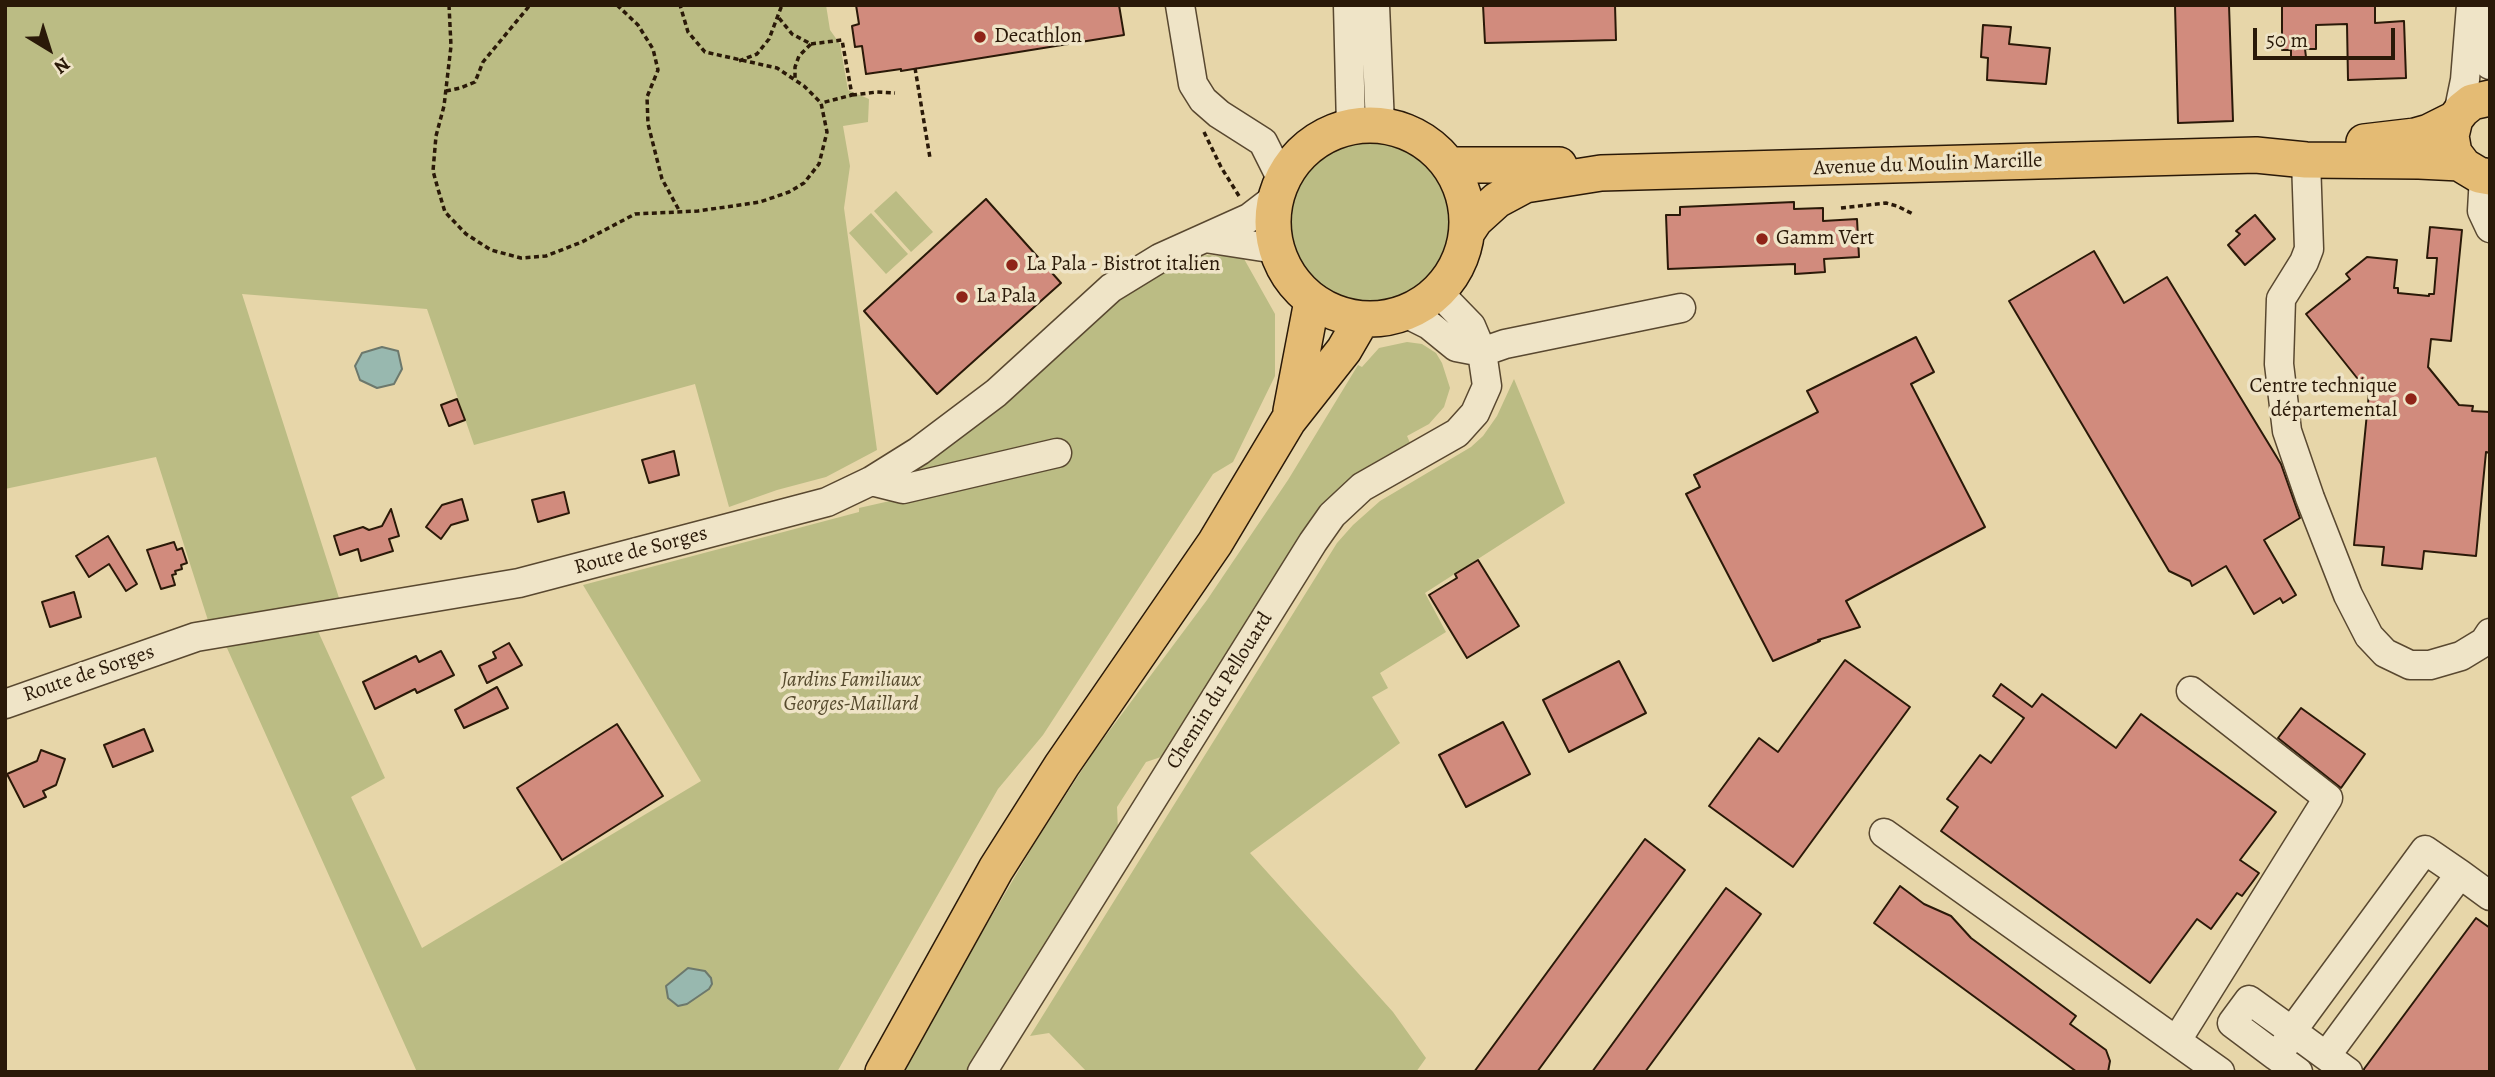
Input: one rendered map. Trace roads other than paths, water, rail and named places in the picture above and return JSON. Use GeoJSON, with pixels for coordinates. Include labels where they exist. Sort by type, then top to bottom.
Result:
{"type":"FeatureCollection","features":[{"type":"Feature","properties":{"kind":"main road","name":"Avenue du Moulin Marcille"},"geometry":{"type":"LineString","coordinates":[[2256,155],[2304,146],[2415,136],[2430,132],[2456,117],[2472,102],[2490,98]]}},
{"type":"Feature","properties":{"kind":"main road"},"geometry":{"type":"LineString","coordinates":[[2456,117],[2451,142],[2454,153],[2478,172]]}},
{"type":"Feature","properties":{"kind":"main road"},"geometry":{"type":"LineString","coordinates":[[1366,126],[1407,132],[1430,145],[1449,165],[1460,185],[1467,208],[1467,232],[1458,264],[1438,292],[1423,304],[1384,319],[1362,319],[1336,314],[1312,301],[1290,278],[1276,249],[1272,224],[1279,189],[1300,155],[1323,137],[1366,126]]}},
{"type":"Feature","properties":{"kind":"main road","name":"Avenue du Moulin Marcille"},"geometry":{"type":"LineString","coordinates":[[1467,232],[1484,210],[1525,185],[1601,173],[2256,155],[2306,160],[2419,160],[2478,172]]}},
{"type":"Feature","properties":{"kind":"main road","name":"Avenue du Moulin Marcille"},"geometry":{"type":"LineString","coordinates":[[1449,165],[1554,164],[1601,173]]}},
{"type":"Feature","properties":{"kind":"main road"},"geometry":{"type":"LineString","coordinates":[[1288,421],[1312,301]]}},
{"type":"Feature","properties":{"kind":"main road"},"geometry":{"type":"LineString","coordinates":[[883,1072],[996,869],[1062,765],[1215,543],[1288,421],[1344,349],[1362,319]]}},
{"type":"Feature","properties":{"kind":"street"},"geometry":{"type":"LineString","coordinates":[[1180,5],[1193,84],[1203,100],[1219,114],[1263,142],[1279,189]]}},
{"type":"Feature","properties":{"kind":"street"},"geometry":{"type":"LineString","coordinates":[[1348,5],[1366,126]]}},
{"type":"Feature","properties":{"kind":"street"},"geometry":{"type":"LineString","coordinates":[[1366,126],[1376,5]]}},
{"type":"Feature","properties":{"kind":"street"},"geometry":{"type":"LineString","coordinates":[[2473,5],[2490,65]]}},
{"type":"Feature","properties":{"kind":"street"},"geometry":{"type":"LineString","coordinates":[[2456,117],[2465,80],[2473,5]]}},
{"type":"Feature","properties":{"kind":"street"},"geometry":{"type":"LineString","coordinates":[[2306,160],[2309,249],[2281,299],[2279,364],[2287,431],[2310,498],[2348,595],[2369,636],[2385,653],[2410,664],[2430,665],[2460,656],[2484,642],[2490,633]]}},
{"type":"Feature","properties":{"kind":"street"},"geometry":{"type":"LineString","coordinates":[[2478,172],[2482,211],[2490,228]]}},
{"type":"Feature","properties":{"kind":"street","name":"Route de Sorges"},"geometry":{"type":"LineString","coordinates":[[5,704],[196,637],[519,583],[827,502],[872,481],[919,451],[996,393],[1111,288],[1160,258],[1249,218],[1279,189]]}},
{"type":"Feature","properties":{"kind":"street"},"geometry":{"type":"LineString","coordinates":[[1205,238],[1276,249]]}},
{"type":"Feature","properties":{"kind":"street","name":"Chemin du Pellouard"},"geometry":{"type":"LineString","coordinates":[[982,1072],[1332,515],[1362,487],[1457,433],[1475,413],[1487,386],[1482,352],[1471,327],[1438,292]]}},
{"type":"Feature","properties":{"kind":"street"},"geometry":{"type":"LineString","coordinates":[[1405,313],[1429,324],[1456,347],[1482,352],[1505,344],[1681,308]]}},
{"type":"Feature","properties":{"kind":"street"},"geometry":{"type":"LineString","coordinates":[[872,481],[903,489],[1057,453]]}},
{"type":"Feature","properties":{"kind":"street"},"geometry":{"type":"LineString","coordinates":[[2177,1040],[2328,797],[2191,691]]}},
{"type":"Feature","properties":{"kind":"street"},"geometry":{"type":"LineString","coordinates":[[1884,833],[2220,1072]]}},
{"type":"Feature","properties":{"kind":"street"},"geometry":{"type":"LineString","coordinates":[[2460,874],[2337,1064],[2293,1032],[2249,1000],[2232,1023],[2287,1064],[2293,1032],[2425,850],[2460,874],[2490,896]]}},
{"type":"Feature","properties":{"kind":"water"},"geometry":{"type":"Polygon","coordinates":[[[382,347],[398,351],[402,369],[394,384],[377,388],[360,380],[355,366],[362,353],[382,347]]]}},
{"type":"Feature","properties":{"kind":"water"},"geometry":{"type":"Polygon","coordinates":[[[688,968],[705,971],[712,984],[687,1004],[678,1006],[668,998],[666,986],[688,968]]]}},
{"type":"Feature","properties":{"kind":"place","name":"Decathlon"},"geometry":{"type":"Point","coordinates":[980,37]}},
{"type":"Feature","properties":{"kind":"place","name":"Gamm Vert"},"geometry":{"type":"Point","coordinates":[1762,239]}},
{"type":"Feature","properties":{"kind":"place","name":"La Pala - Bistrot italien"},"geometry":{"type":"Point","coordinates":[1012,265]}},
{"type":"Feature","properties":{"kind":"place","name":"La Pala"},"geometry":{"type":"Point","coordinates":[962,297]}},
{"type":"Feature","properties":{"kind":"place","name":"Centre technique départemental"},"geometry":{"type":"Point","coordinates":[2411,399]}},
{"type":"Feature","properties":{"kind":"park label","name":"Jardins Familiaux Georges-Maillard"},"geometry":{"type":"Point","coordinates":[851,693]}}]}
